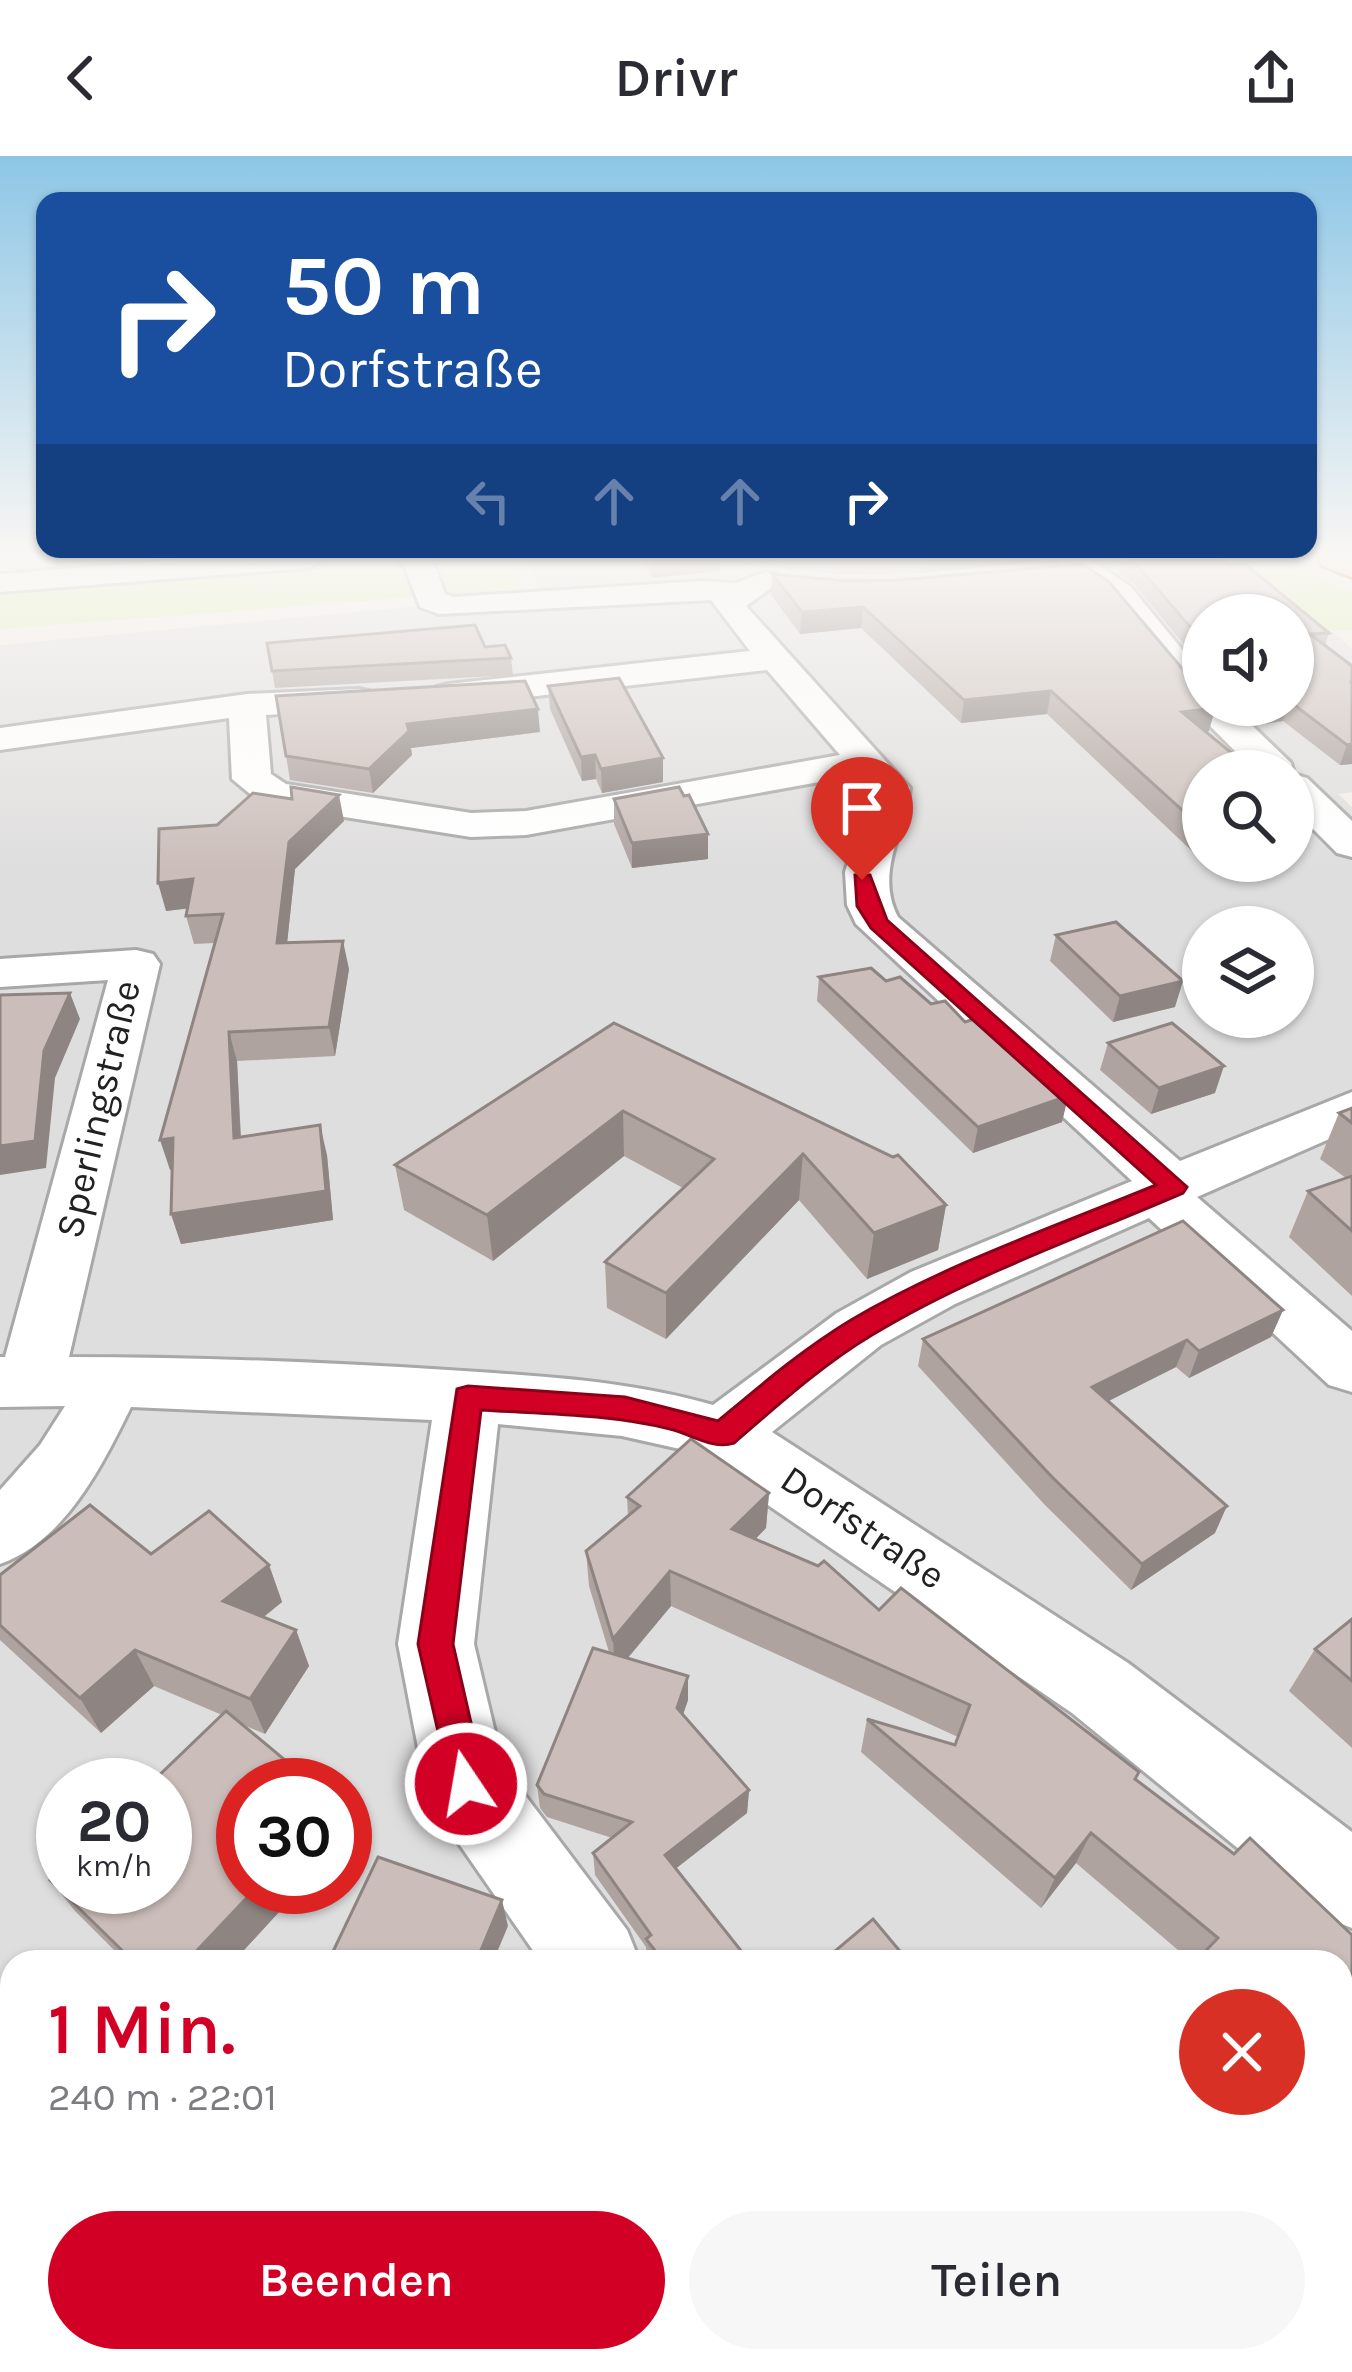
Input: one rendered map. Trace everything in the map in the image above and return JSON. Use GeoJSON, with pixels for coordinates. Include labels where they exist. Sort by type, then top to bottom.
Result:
{"type":"FeatureCollection","features":[{"type":"Feature","properties":{"kind":"street"},"geometry":{"type":"LineString","coordinates":[[0,740],[247,705],[478,694],[747,662]]}},
{"type":"Feature","properties":{"kind":"street"},"geometry":{"type":"LineString","coordinates":[[779,662],[890,788],[888,811],[862,880],[867,906],[879,924],[1352,1369]]}},
{"type":"Feature","properties":{"kind":"street"},"geometry":{"type":"LineString","coordinates":[[247,705],[252,779],[275,794],[471,825],[526,823],[867,763]]}},
{"type":"Feature","properties":{"kind":"street"},"geometry":{"type":"LineString","coordinates":[[1231,726],[1256,750]]}},
{"type":"Feature","properties":{"kind":"street"},"geometry":{"type":"LineString","coordinates":[[1314,807],[1352,844]]}},
{"type":"Feature","properties":{"kind":"street","name":"Sperlingstraße"},"geometry":{"type":"LineString","coordinates":[[0,973],[136,964],[16,1382]]}},
{"type":"Feature","properties":{"kind":"street"},"geometry":{"type":"LineString","coordinates":[[723,1435],[794,1375],[859,1329],[933,1288],[1352,1109]]}},
{"type":"Feature","properties":{"kind":"street"},"geometry":{"type":"LineString","coordinates":[[0,1534],[32,1507],[79,1448],[110,1381]]}},
{"type":"Feature","properties":{"kind":"street","name":"Dorfstraße"},"geometry":{"type":"LineString","coordinates":[[16,1382],[110,1381],[468,1397],[625,1409],[675,1418],[723,1435],[1100,1688],[1352,1885]]}},
{"type":"Feature","properties":{"kind":"street"},"geometry":{"type":"LineString","coordinates":[[468,1397],[436,1644],[466,1784],[587,1950]]}},
{"type":"Feature","properties":{"kind":"shaded area"},"geometry":{"type":"Polygon","coordinates":[[[0,662],[1182,662],[1182,726],[1314,726],[1314,662],[1352,662],[1352,792],[1338,794],[1352,807],[1352,1950],[0,1950],[0,662]]]}},
{"type":"Feature","properties":{"kind":"building"},"geometry":{"type":"Polygon","coordinates":[[[270,662],[430,662],[272,671],[270,662]]]}},
{"type":"Feature","properties":{"kind":"building"},"geometry":{"type":"Polygon","coordinates":[[[923,662],[1177,662],[1182,668],[1182,726],[1199,726],[1228,750],[1182,750],[1182,810],[1051,691],[964,700],[923,662]]]}},
{"type":"Feature","properties":{"kind":"building"},"geometry":{"type":"Polygon","coordinates":[[[1314,662],[1352,666],[1352,744],[1314,720],[1314,662]]]}},
{"type":"Feature","properties":{"kind":"building"},"geometry":{"type":"Polygon","coordinates":[[[619,678],[663,758],[601,769],[595,755],[581,757],[548,686],[619,678]]]}},
{"type":"Feature","properties":{"kind":"building"},"geometry":{"type":"Polygon","coordinates":[[[525,681],[538,709],[407,724],[409,731],[369,769],[286,756],[276,696],[525,681]]]}},
{"type":"Feature","properties":{"kind":"building"},"geometry":{"type":"Polygon","coordinates":[[[291,787],[339,795],[289,842],[277,943],[343,941],[329,1027],[229,1032],[234,1138],[320,1125],[326,1191],[171,1214],[173,1138],[160,1140],[223,914],[186,916],[193,879],[158,883],[159,829],[217,825],[253,793],[292,799],[291,787]]]}},
{"type":"Feature","properties":{"kind":"building"},"geometry":{"type":"Polygon","coordinates":[[[679,787],[684,796],[689,795],[708,834],[632,843],[614,799],[679,787]]]}},
{"type":"Feature","properties":{"kind":"building"},"geometry":{"type":"Polygon","coordinates":[[[1116,922],[1182,981],[1120,996],[1056,935],[1116,922]]]}},
{"type":"Feature","properties":{"kind":"building"},"geometry":{"type":"Polygon","coordinates":[[[871,968],[886,981],[900,977],[931,1004],[945,1001],[965,1022],[980,1017],[1068,1096],[978,1127],[819,977],[871,968]]]}},
{"type":"Feature","properties":{"kind":"building"},"geometry":{"type":"Polygon","coordinates":[[[70,993],[44,1051],[35,1141],[0,1146],[0,995],[70,993]]]}},
{"type":"Feature","properties":{"kind":"building"},"geometry":{"type":"Polygon","coordinates":[[[614,1023],[893,1157],[898,1155],[946,1205],[874,1233],[803,1154],[666,1293],[605,1262],[714,1159],[623,1111],[487,1215],[395,1165],[614,1023]]]}},
{"type":"Feature","properties":{"kind":"building"},"geometry":{"type":"Polygon","coordinates":[[[1172,1023],[1182,1031],[1182,1038],[1190,1038],[1224,1066],[1159,1088],[1108,1043],[1172,1023]]]}},
{"type":"Feature","properties":{"kind":"building"},"geometry":{"type":"Polygon","coordinates":[[[1352,1108],[1352,1123],[1339,1113],[1352,1108]]]}},
{"type":"Feature","properties":{"kind":"building"},"geometry":{"type":"Polygon","coordinates":[[[1352,1176],[1352,1231],[1308,1191],[1352,1176]]]}},
{"type":"Feature","properties":{"kind":"building"},"geometry":{"type":"Polygon","coordinates":[[[1183,1221],[1283,1310],[1199,1351],[1187,1340],[1092,1387],[1227,1506],[1142,1564],[1052,1477],[923,1339],[1183,1221]]]}},
{"type":"Feature","properties":{"kind":"building"},"geometry":{"type":"Polygon","coordinates":[[[691,1439],[769,1493],[732,1529],[818,1566],[824,1561],[879,1610],[901,1588],[1139,1772],[1135,1779],[1234,1854],[1250,1838],[1352,1935],[1352,1950],[1206,1950],[1218,1938],[1091,1833],[1055,1878],[867,1719],[955,1745],[970,1705],[670,1571],[613,1639],[586,1551],[640,1506],[627,1497],[691,1439]]]}},
{"type":"Feature","properties":{"kind":"building"},"geometry":{"type":"Polygon","coordinates":[[[90,1505],[151,1554],[209,1511],[269,1565],[223,1601],[296,1630],[250,1699],[135,1650],[80,1698],[0,1625],[0,1575],[90,1505]]]}},
{"type":"Feature","properties":{"kind":"building"},"geometry":{"type":"Polygon","coordinates":[[[1352,1619],[1352,1681],[1315,1649],[1352,1619]]]}},
{"type":"Feature","properties":{"kind":"building"},"geometry":{"type":"Polygon","coordinates":[[[593,1648],[688,1676],[677,1708],[749,1790],[665,1855],[740,1950],[655,1950],[646,1939],[651,1935],[593,1853],[632,1822],[544,1794],[537,1785],[593,1648]]]}},
{"type":"Feature","properties":{"kind":"building"},"geometry":{"type":"Polygon","coordinates":[[[226,1711],[283,1758],[216,1758],[216,1914],[231,1914],[197,1950],[122,1950],[85,1914],[192,1914],[192,1758],[177,1758],[226,1711]]]}},
{"type":"Feature","properties":{"kind":"building"},"geometry":{"type":"Polygon","coordinates":[[[378,1857],[502,1900],[481,1950],[334,1950],[351,1914],[372,1914],[372,1870],[378,1857]]]}},
{"type":"Feature","properties":{"kind":"building"},"geometry":{"type":"Polygon","coordinates":[[[873,1919],[899,1950],[836,1950],[873,1919]]]}},
{"type":"Feature","properties":{"kind":"route"},"geometry":{"type":"LineString","coordinates":[[466,1784],[436,1644],[468,1397],[625,1409],[675,1418],[723,1435],[794,1375],[859,1329],[933,1288],[1174,1187],[879,924],[867,906],[862,880]]}}]}
